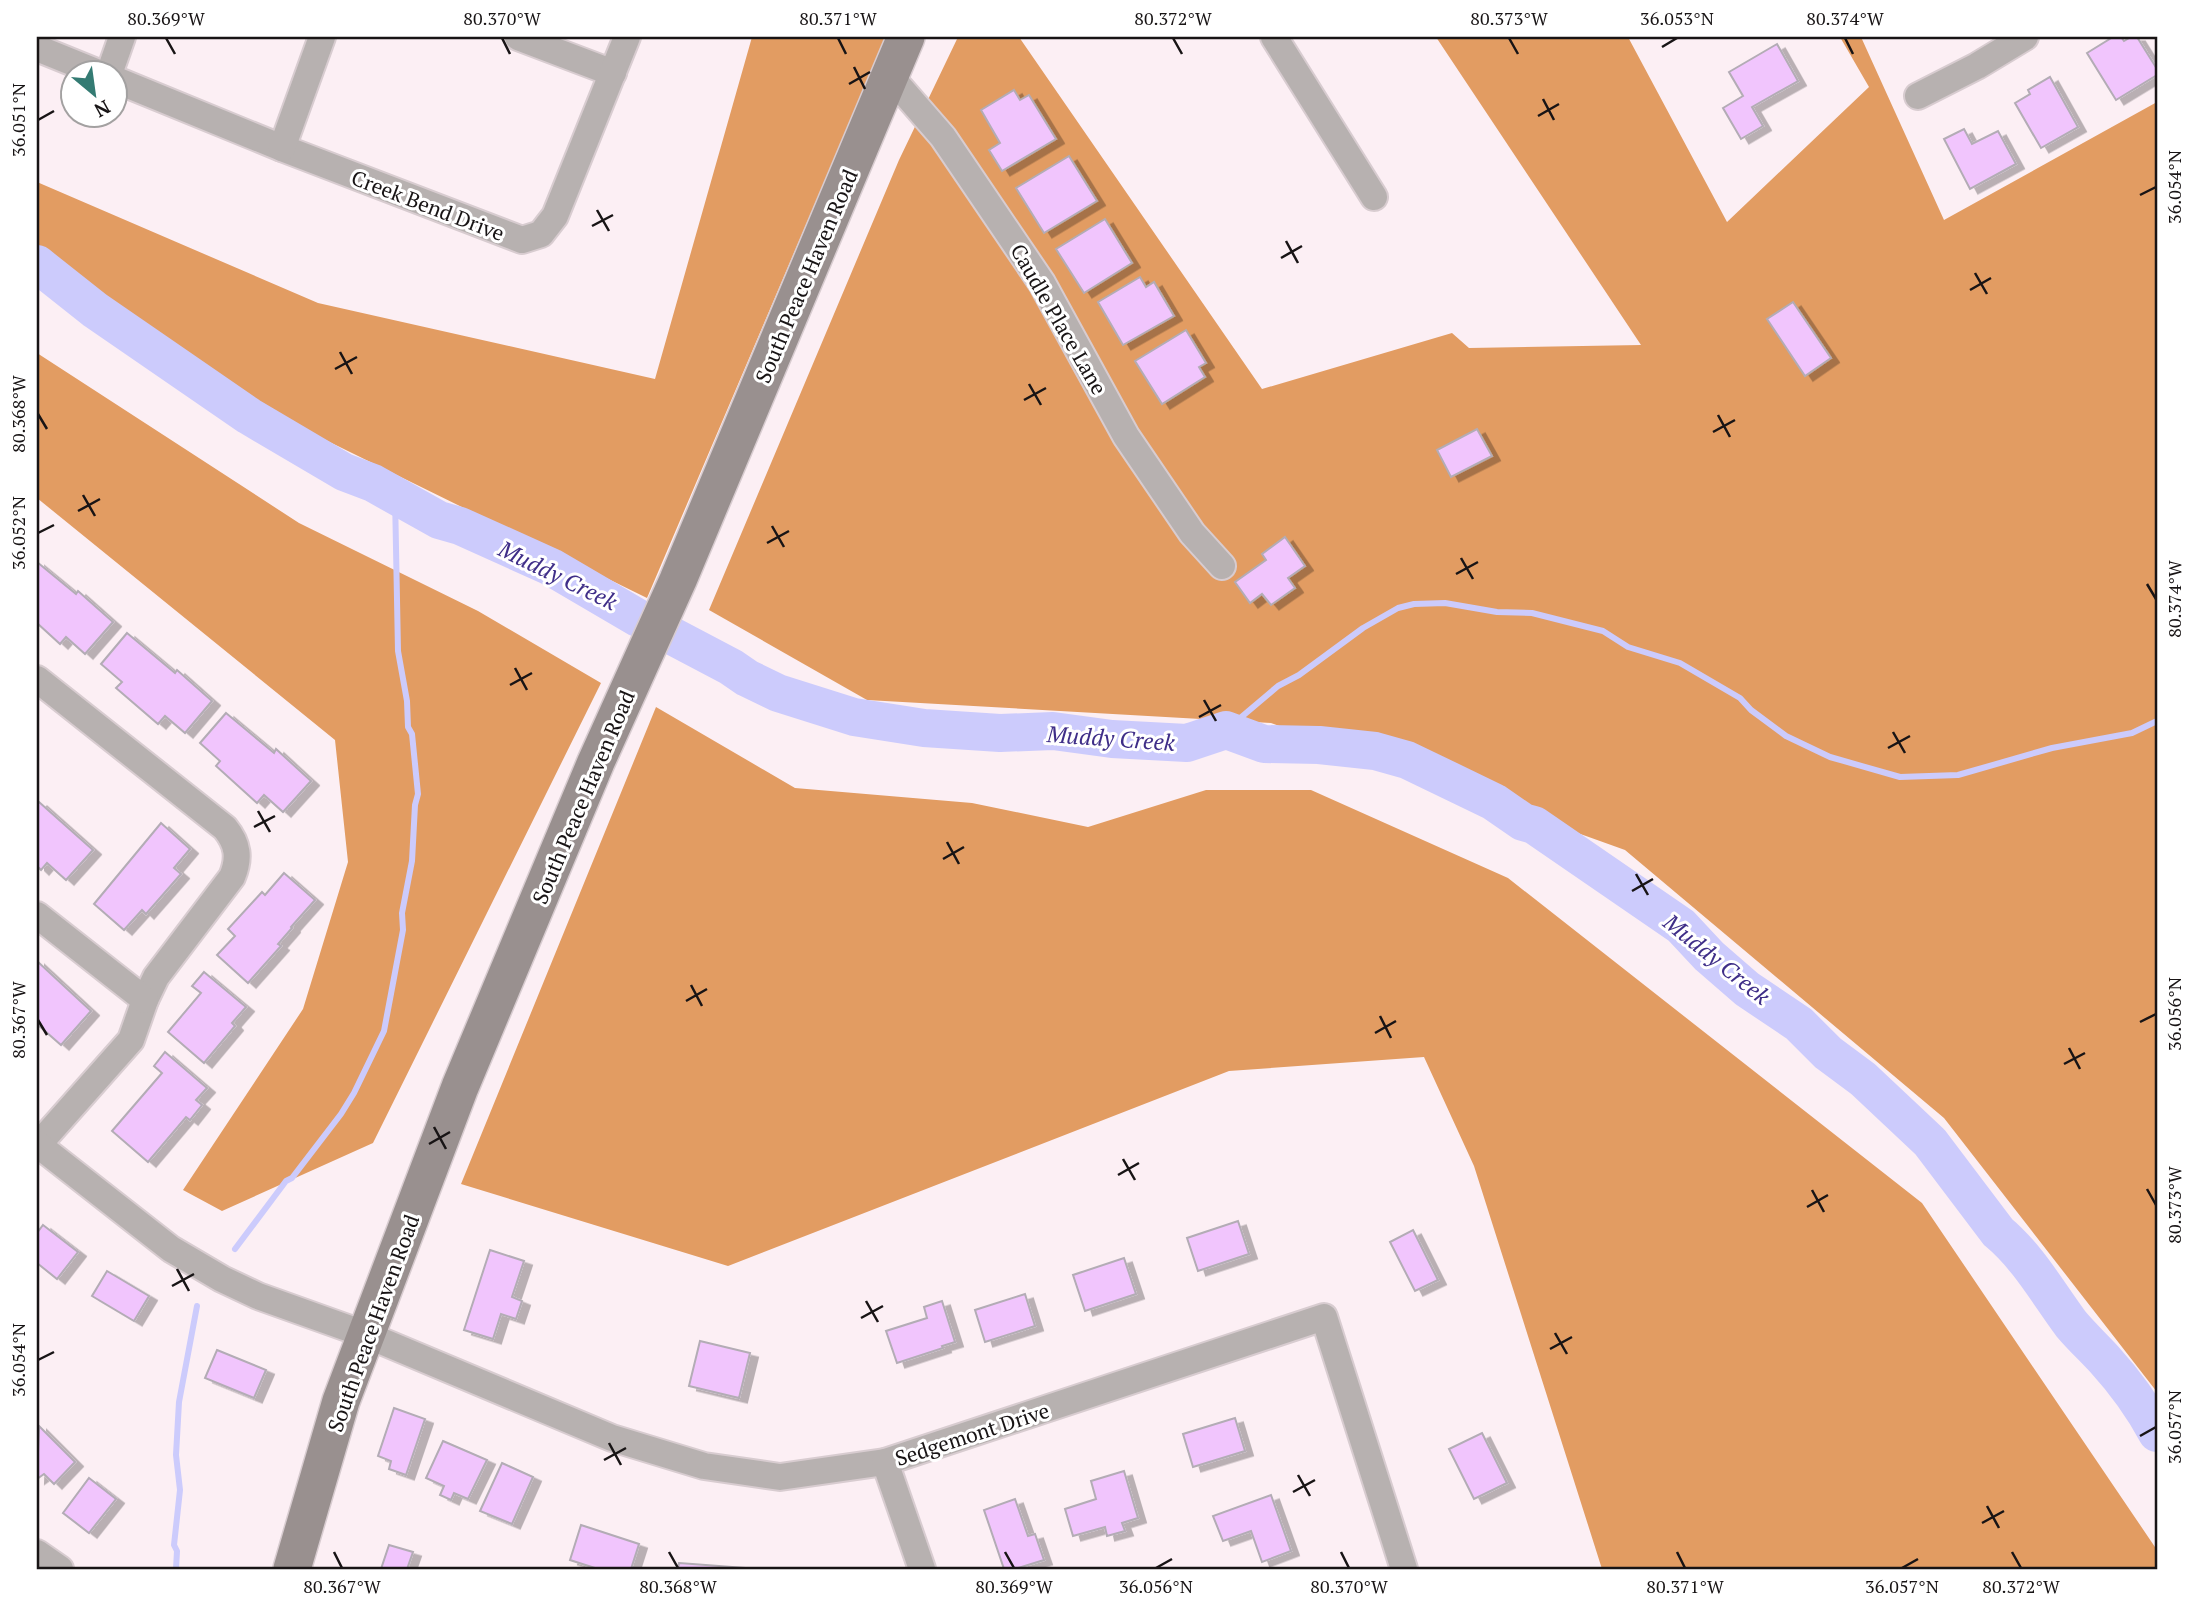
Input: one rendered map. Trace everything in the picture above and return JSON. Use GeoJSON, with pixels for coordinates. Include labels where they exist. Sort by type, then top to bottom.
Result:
{"type":"FeatureCollection","features":[{"type":"Feature","properties":{"kind":"main road","name":"South Peace Haven Road"},"geometry":{"type":"LineString","coordinates":[[292,1569],[341,1401],[460,1087],[596,762],[678,580],[906,37]]}},
{"type":"Feature","properties":{"kind":"street"},"geometry":{"type":"LineString","coordinates":[[114,60],[122,37]]}},
{"type":"Feature","properties":{"kind":"street"},"geometry":{"type":"LineString","coordinates":[[282,148],[323,37]]}},
{"type":"Feature","properties":{"kind":"street"},"geometry":{"type":"LineString","coordinates":[[518,37],[613,73]]}},
{"type":"Feature","properties":{"kind":"street","name":"Creek Bend Drive"},"geometry":{"type":"LineString","coordinates":[[130,85],[282,148],[522,240],[541,234],[555,216],[627,37]]}},
{"type":"Feature","properties":{"kind":"street"},"geometry":{"type":"LineString","coordinates":[[1274,37],[1374,197]]}},
{"type":"Feature","properties":{"kind":"street"},"geometry":{"type":"LineString","coordinates":[[1918,96],[1977,66],[2025,37]]}},
{"type":"Feature","properties":{"kind":"street"},"geometry":{"type":"LineString","coordinates":[[37,48],[67,60]]}},
{"type":"Feature","properties":{"kind":"street","name":"Caudle Place Lane"},"geometry":{"type":"LineString","coordinates":[[890,76],[943,137],[1035,272],[1126,436],[1192,533],[1222,566]]}},
{"type":"Feature","properties":{"kind":"street"},"geometry":{"type":"LineString","coordinates":[[37,679],[225,828],[233,837],[238,850],[232,877],[169,958],[145,1000],[131,1040],[37,1145]]}},
{"type":"Feature","properties":{"kind":"street"},"geometry":{"type":"LineString","coordinates":[[37,915],[145,1000]]}},
{"type":"Feature","properties":{"kind":"street","name":"Sedgemont Drive"},"geometry":{"type":"LineString","coordinates":[[37,1145],[152,1236],[209,1272],[258,1296],[367,1335],[612,1438],[704,1466],[779,1477],[885,1462],[1324,1317],[1404,1569]]}},
{"type":"Feature","properties":{"kind":"street"},"geometry":{"type":"LineString","coordinates":[[885,1462],[922,1569]]}},
{"type":"Feature","properties":{"kind":"street"},"geometry":{"type":"LineString","coordinates":[[37,1553],[60,1569]]}},
{"type":"Feature","properties":{"kind":"shaded area"},"geometry":{"type":"Polygon","coordinates":[[[752,37],[886,37],[647,598],[295,425],[37,262],[37,182],[318,303],[655,379],[752,37]]]}},
{"type":"Feature","properties":{"kind":"shaded area"},"geometry":{"type":"Polygon","coordinates":[[[958,37],[1019,37],[1262,389],[1452,333],[1469,348],[1641,345],[1436,37],[1628,37],[1727,222],[1869,87],[1840,37],[1861,37],[1944,220],[2157,102],[2157,1392],[1944,1118],[1625,850],[1271,723],[867,700],[709,610],[899,160],[958,37]]]}},
{"type":"Feature","properties":{"kind":"shaded area"},"geometry":{"type":"Polygon","coordinates":[[[37,353],[299,523],[478,611],[601,683],[373,1143],[222,1211],[183,1190],[303,1009],[348,862],[335,740],[37,498],[37,353]]]}},
{"type":"Feature","properties":{"kind":"shaded area"},"geometry":{"type":"Polygon","coordinates":[[[656,707],[795,788],[972,803],[1088,827],[1206,790],[1311,790],[1508,878],[1922,1203],[2157,1550],[2157,1569],[1602,1569],[1474,1166],[1424,1057],[1229,1071],[728,1266],[461,1184],[656,707]]]}},
{"type":"Feature","properties":{"kind":"building"},"geometry":{"type":"Polygon","coordinates":[[[2113,37],[2121,37],[2124,41],[2137,37],[2157,69],[2157,75],[2116,100],[2087,53],[2113,37]]]}},
{"type":"Feature","properties":{"kind":"building"},"geometry":{"type":"Polygon","coordinates":[[[1777,44],[1798,81],[1752,107],[1763,126],[1741,139],[1723,108],[1743,96],[1729,72],[1777,44]]]}},
{"type":"Feature","properties":{"kind":"building"},"geometry":{"type":"Polygon","coordinates":[[[2050,77],[2078,127],[2041,148],[2015,103],[2030,94],[2028,90],[2050,77]]]}},
{"type":"Feature","properties":{"kind":"building"},"geometry":{"type":"Polygon","coordinates":[[[1014,90],[1020,100],[1029,95],[1056,139],[1002,171],[989,150],[1000,143],[981,110],[1014,90]]]}},
{"type":"Feature","properties":{"kind":"building"},"geometry":{"type":"Polygon","coordinates":[[[1964,129],[1972,144],[1998,131],[2016,164],[1970,189],[1944,139],[1964,129]]]}},
{"type":"Feature","properties":{"kind":"building"},"geometry":{"type":"Polygon","coordinates":[[[1069,156],[1097,201],[1044,233],[1016,188],[1069,156]]]}},
{"type":"Feature","properties":{"kind":"building"},"geometry":{"type":"Polygon","coordinates":[[[1105,219],[1132,263],[1084,293],[1056,249],[1105,219]]]}},
{"type":"Feature","properties":{"kind":"building"},"geometry":{"type":"Polygon","coordinates":[[[1140,277],[1146,287],[1154,282],[1174,316],[1123,345],[1098,302],[1140,277]]]}},
{"type":"Feature","properties":{"kind":"building"},"geometry":{"type":"Polygon","coordinates":[[[1793,302],[1831,358],[1805,376],[1767,319],[1793,302]]]}},
{"type":"Feature","properties":{"kind":"building"},"geometry":{"type":"Polygon","coordinates":[[[1186,330],[1206,363],[1199,367],[1205,377],[1162,404],[1135,361],[1186,330]]]}},
{"type":"Feature","properties":{"kind":"building"},"geometry":{"type":"Polygon","coordinates":[[[1477,429],[1492,456],[1451,477],[1437,450],[1477,429]]]}},
{"type":"Feature","properties":{"kind":"building"},"geometry":{"type":"Polygon","coordinates":[[[1285,537],[1305,566],[1288,578],[1295,588],[1271,605],[1262,594],[1250,603],[1235,582],[1266,560],[1262,554],[1285,537]]]}},
{"type":"Feature","properties":{"kind":"building"},"geometry":{"type":"Polygon","coordinates":[[[37,562],[76,594],[78,591],[113,622],[85,654],[66,637],[60,644],[37,623],[37,562]]]}},
{"type":"Feature","properties":{"kind":"building"},"geometry":{"type":"Polygon","coordinates":[[[127,633],[175,673],[177,670],[212,701],[185,733],[165,716],[158,724],[116,688],[122,682],[101,664],[127,633]]]}},
{"type":"Feature","properties":{"kind":"building"},"geometry":{"type":"Polygon","coordinates":[[[226,713],[274,753],[276,749],[311,781],[283,812],[264,795],[257,803],[216,766],[220,761],[200,743],[226,713]]]}},
{"type":"Feature","properties":{"kind":"building"},"geometry":{"type":"Polygon","coordinates":[[[39,802],[93,850],[66,880],[47,863],[41,870],[37,866],[39,802]]]}},
{"type":"Feature","properties":{"kind":"building"},"geometry":{"type":"Polygon","coordinates":[[[161,823],[190,849],[174,868],[181,874],[146,914],[142,910],[124,930],[94,904],[161,823]]]}},
{"type":"Feature","properties":{"kind":"building"},"geometry":{"type":"Polygon","coordinates":[[[284,873],[315,900],[278,944],[281,946],[248,983],[217,955],[235,936],[228,929],[262,892],[265,895],[284,873]]]}},
{"type":"Feature","properties":{"kind":"building"},"geometry":{"type":"Polygon","coordinates":[[[37,961],[91,1011],[61,1045],[37,1024],[37,961]]]}},
{"type":"Feature","properties":{"kind":"building"},"geometry":{"type":"Polygon","coordinates":[[[204,972],[246,1007],[232,1023],[235,1026],[204,1063],[168,1032],[201,993],[192,986],[204,972]]]}},
{"type":"Feature","properties":{"kind":"building"},"geometry":{"type":"Polygon","coordinates":[[[165,1052],[207,1088],[196,1100],[202,1105],[190,1120],[186,1117],[148,1162],[112,1131],[162,1073],[154,1066],[165,1052]]]}},
{"type":"Feature","properties":{"kind":"building"},"geometry":{"type":"Polygon","coordinates":[[[1238,1221],[1249,1254],[1198,1271],[1187,1238],[1238,1221]]]}},
{"type":"Feature","properties":{"kind":"building"},"geometry":{"type":"Polygon","coordinates":[[[43,1225],[78,1252],[57,1279],[37,1263],[37,1233],[43,1225]]]}},
{"type":"Feature","properties":{"kind":"building"},"geometry":{"type":"Polygon","coordinates":[[[1413,1230],[1438,1280],[1415,1291],[1390,1242],[1413,1230]]]}},
{"type":"Feature","properties":{"kind":"building"},"geometry":{"type":"Polygon","coordinates":[[[490,1250],[524,1261],[512,1297],[522,1301],[516,1319],[501,1314],[493,1339],[464,1330],[490,1250]]]}},
{"type":"Feature","properties":{"kind":"building"},"geometry":{"type":"Polygon","coordinates":[[[1124,1258],[1136,1294],[1085,1311],[1073,1275],[1124,1258]]]}},
{"type":"Feature","properties":{"kind":"building"},"geometry":{"type":"Polygon","coordinates":[[[107,1271],[149,1296],[134,1321],[92,1296],[107,1271]]]}},
{"type":"Feature","properties":{"kind":"building"},"geometry":{"type":"Polygon","coordinates":[[[1025,1294],[1035,1326],[985,1342],[975,1310],[1025,1294]]]}},
{"type":"Feature","properties":{"kind":"building"},"geometry":{"type":"Polygon","coordinates":[[[942,1301],[955,1342],[897,1363],[886,1331],[927,1318],[924,1307],[942,1301]]]}},
{"type":"Feature","properties":{"kind":"building"},"geometry":{"type":"Polygon","coordinates":[[[700,1341],[750,1353],[739,1398],[689,1386],[700,1341]]]}},
{"type":"Feature","properties":{"kind":"building"},"geometry":{"type":"Polygon","coordinates":[[[217,1350],[266,1370],[254,1398],[205,1378],[217,1350]]]}},
{"type":"Feature","properties":{"kind":"building"},"geometry":{"type":"Polygon","coordinates":[[[394,1408],[425,1419],[406,1475],[389,1469],[391,1461],[378,1456],[394,1408]]]}},
{"type":"Feature","properties":{"kind":"building"},"geometry":{"type":"Polygon","coordinates":[[[1235,1418],[1245,1451],[1193,1467],[1183,1434],[1235,1418]]]}},
{"type":"Feature","properties":{"kind":"building"},"geometry":{"type":"Polygon","coordinates":[[[39,1426],[75,1462],[54,1484],[44,1474],[37,1479],[39,1426]]]}},
{"type":"Feature","properties":{"kind":"building"},"geometry":{"type":"Polygon","coordinates":[[[1482,1433],[1507,1483],[1474,1499],[1449,1449],[1482,1433]]]}},
{"type":"Feature","properties":{"kind":"building"},"geometry":{"type":"Polygon","coordinates":[[[443,1441],[487,1460],[468,1499],[454,1493],[451,1500],[440,1495],[444,1486],[426,1478],[443,1441]]]}},
{"type":"Feature","properties":{"kind":"building"},"geometry":{"type":"Polygon","coordinates":[[[502,1463],[533,1477],[512,1524],[480,1511],[502,1463]]]}},
{"type":"Feature","properties":{"kind":"building"},"geometry":{"type":"Polygon","coordinates":[[[1124,1471],[1138,1518],[1122,1523],[1125,1531],[1107,1536],[1105,1527],[1073,1536],[1065,1509],[1096,1499],[1091,1481],[1124,1471]]]}},
{"type":"Feature","properties":{"kind":"building"},"geometry":{"type":"Polygon","coordinates":[[[89,1478],[116,1499],[89,1533],[63,1513],[89,1478]]]}},
{"type":"Feature","properties":{"kind":"building"},"geometry":{"type":"Polygon","coordinates":[[[1271,1495],[1291,1551],[1262,1562],[1251,1531],[1223,1541],[1213,1516],[1271,1495]]]}},
{"type":"Feature","properties":{"kind":"building"},"geometry":{"type":"Polygon","coordinates":[[[1015,1499],[1028,1536],[1035,1534],[1044,1560],[1015,1569],[1004,1569],[984,1510],[1015,1499]]]}},
{"type":"Feature","properties":{"kind":"building"},"geometry":{"type":"Polygon","coordinates":[[[581,1525],[639,1544],[631,1569],[598,1569],[570,1560],[581,1525]]]}},
{"type":"Feature","properties":{"kind":"building"},"geometry":{"type":"Polygon","coordinates":[[[389,1545],[413,1552],[407,1569],[381,1569],[389,1545]]]}},
{"type":"Feature","properties":{"kind":"building"},"geometry":{"type":"Polygon","coordinates":[[[679,1563],[759,1569],[678,1569],[679,1563]]]}},
{"type":"Feature","properties":{"kind":"waterway","name":"Muddy Creek"},"geometry":{"type":"LineString","coordinates":[[37,264],[95,310],[249,416],[344,472],[373,483],[439,520],[460,526],[551,567],[638,618],[778,693],[854,717],[924,728],[1000,733],[1053,731],[1112,739],[1187,743],[1226,730],[1264,744],[1319,745],[1375,751],[1407,760],[1494,802],[1523,822],[1534,825],[1681,926],[1709,956],[1747,989],[1799,1024],[1828,1053],[1863,1079],[1930,1142],[1998,1232],[2028,1264],[2071,1324],[2126,1385],[2157,1433]]}},
{"type":"Feature","properties":{"kind":"waterway"},"geometry":{"type":"LineString","coordinates":[[235,1249],[341,1114],[384,1031],[403,930],[402,913],[412,861],[418,794],[412,734],[408,727],[407,701],[398,651],[395,496]]}},
{"type":"Feature","properties":{"kind":"waterway"},"geometry":{"type":"LineString","coordinates":[[1226,730],[1278,686],[1299,675],[1363,628],[1398,608],[1414,604],[1445,603],[1497,612],[1532,613],[1603,631],[1628,647],[1680,663],[1740,698],[1751,710],[1786,736],[1830,757],[1900,777],[1958,775],[2052,748],[2132,733],[2157,721]]}},
{"type":"Feature","properties":{"kind":"waterway"},"geometry":{"type":"LineString","coordinates":[[176,1569],[177,1551],[174,1545],[180,1490],[176,1455],[179,1402],[197,1306]]}}]}
